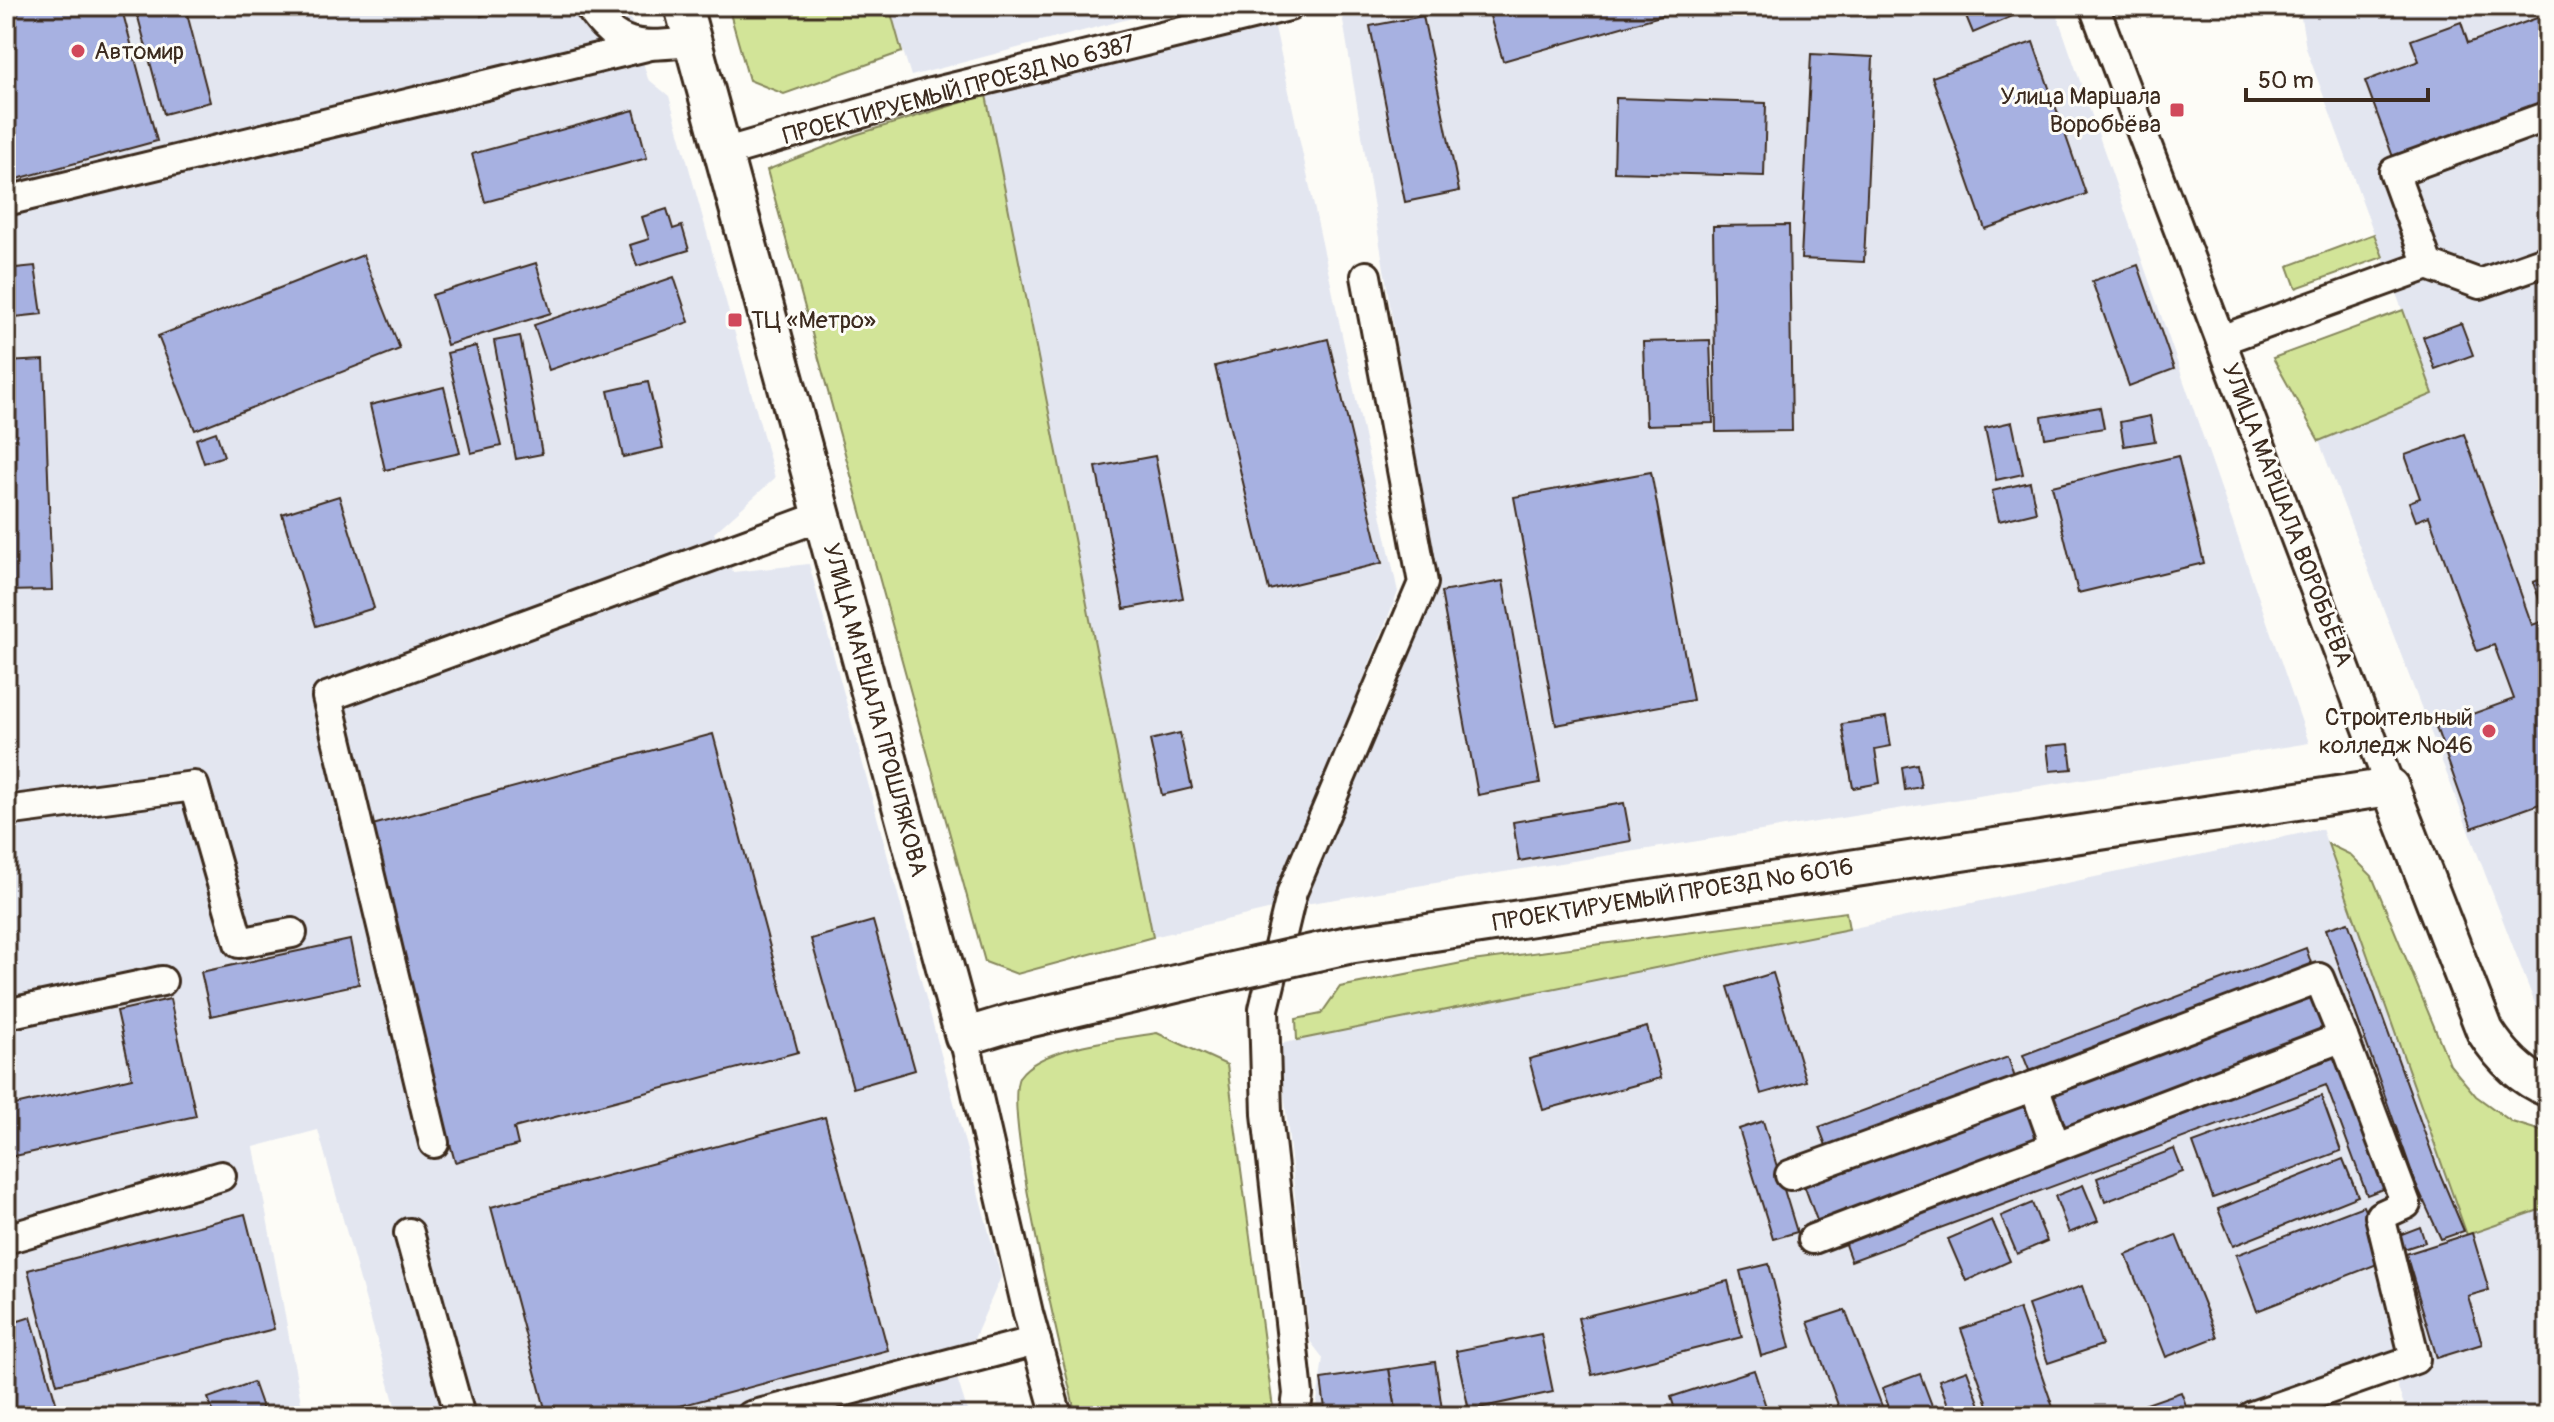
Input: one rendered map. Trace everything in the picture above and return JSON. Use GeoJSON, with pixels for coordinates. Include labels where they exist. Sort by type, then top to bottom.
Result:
{"type":"FeatureCollection","features":[{"type":"Feature","properties":{"kind":"main road","name":"УЛИЦА МАРШАЛА ПРОШЛЯКОВА"},"geometry":{"type":"LineString","coordinates":[[683,6],[964,1037]]}},
{"type":"Feature","properties":{"kind":"main road","name":"ПРОЕКТИРУЕМЫЙ ПРОЕЗД № 6016"},"geometry":{"type":"LineString","coordinates":[[964,1037],[1010,1023],[1348,945],[2390,787]]}},
{"type":"Feature","properties":{"kind":"main road","name":"УЛИЦА МАРШАЛА ВОРОБЬЁВА"},"geometry":{"type":"LineString","coordinates":[[2390,787],[2485,1031],[2510,1064],[2528,1079],[2548,1088]]}},
{"type":"Feature","properties":{"kind":"street"},"geometry":{"type":"LineString","coordinates":[[589,6],[603,27],[617,37],[647,46]]}},
{"type":"Feature","properties":{"kind":"street","name":"ПРОЕКТИРУЕМЫЙ ПРОЕЗД № 6387"},"geometry":{"type":"LineString","coordinates":[[723,153],[931,93],[1289,6]]}},
{"type":"Feature","properties":{"kind":"street","name":"УЛИЦА МАРШАЛА ВОРОБЬЁВА"},"geometry":{"type":"LineString","coordinates":[[2094,6],[2390,787]]}},
{"type":"Feature","properties":{"kind":"street"},"geometry":{"type":"LineString","coordinates":[[6,201],[647,46],[693,42]]}},
{"type":"Feature","properties":{"kind":"street"},"geometry":{"type":"LineString","coordinates":[[2428,265],[2394,172],[2548,116]]}},
{"type":"Feature","properties":{"kind":"street"},"geometry":{"type":"LineString","coordinates":[[2221,340],[2428,265],[2480,284],[2548,260]]}},
{"type":"Feature","properties":{"kind":"street"},"geometry":{"type":"LineString","coordinates":[[1295,1416],[1298,1394],[1267,1114],[1264,1009],[1292,892],[1423,583],[1366,276]]}},
{"type":"Feature","properties":{"kind":"street"},"geometry":{"type":"LineString","coordinates":[[434,1143],[327,697],[822,516]]}},
{"type":"Feature","properties":{"kind":"street"},"geometry":{"type":"LineString","coordinates":[[6,811],[194,786],[239,943],[292,933]]}},
{"type":"Feature","properties":{"kind":"street"},"geometry":{"type":"LineString","coordinates":[[1790,1175],[2319,978],[2406,1204],[2380,1216],[2415,1359],[2252,1416]]}},
{"type":"Feature","properties":{"kind":"street"},"geometry":{"type":"LineString","coordinates":[[6,1014],[162,981]]}},
{"type":"Feature","properties":{"kind":"street","name":"УЛИЦА МАРШАЛА ПРОШЛЯКОВА"},"geometry":{"type":"LineString","coordinates":[[964,1037],[1036,1341],[1057,1416]]}},
{"type":"Feature","properties":{"kind":"street"},"geometry":{"type":"LineString","coordinates":[[1813,1239],[2343,1037]]}},
{"type":"Feature","properties":{"kind":"street"},"geometry":{"type":"LineString","coordinates":[[2034,1086],[2055,1145]]}},
{"type":"Feature","properties":{"kind":"street"},"geometry":{"type":"LineString","coordinates":[[6,1239],[221,1176]]}},
{"type":"Feature","properties":{"kind":"street"},"geometry":{"type":"LineString","coordinates":[[409,1233],[460,1416]]}},
{"type":"Feature","properties":{"kind":"street"},"geometry":{"type":"LineString","coordinates":[[751,1416],[1036,1341]]}},
{"type":"Feature","properties":{"kind":"shaded area"},"geometry":{"type":"Polygon","coordinates":[[[6,6],[627,6],[648,79],[669,96],[775,478],[714,533],[733,572],[809,564],[1001,1277],[957,1378],[969,1416],[398,1416],[318,1130],[254,1147],[301,1402],[328,1416],[6,1416],[6,6]]]}},
{"type":"Feature","properties":{"kind":"shaded area"},"geometry":{"type":"Polygon","coordinates":[[[889,6],[1178,6],[911,76],[889,6]]]}},
{"type":"Feature","properties":{"kind":"shaded area"},"geometry":{"type":"Polygon","coordinates":[[[1368,6],[2054,6],[2309,743],[1305,904],[1437,590],[1342,14],[1368,6]]]}},
{"type":"Feature","properties":{"kind":"shaded area"},"geometry":{"type":"Polygon","coordinates":[[[2299,6],[2548,6],[2548,1027],[2542,1022],[2319,441],[2433,394],[2306,48],[2299,6]]]}},
{"type":"Feature","properties":{"kind":"shaded area"},"geometry":{"type":"Polygon","coordinates":[[[1275,27],[1398,592],[1272,909],[1153,937],[986,96],[1275,27]]]}},
{"type":"Feature","properties":{"kind":"shaded area"},"geometry":{"type":"Polygon","coordinates":[[[2322,829],[2467,1234],[2548,1207],[2548,1416],[2408,1416],[2387,1357],[2205,1416],[1315,1416],[1323,1358],[1310,1341],[1279,1044],[1849,929],[2322,829]]]}},
{"type":"Feature","properties":{"kind":"green space"},"geometry":{"type":"Polygon","coordinates":[[[728,6],[889,6],[902,52],[784,94],[749,80],[728,6]]]}},
{"type":"Feature","properties":{"kind":"green space"},"geometry":{"type":"Polygon","coordinates":[[[986,95],[1153,937],[1017,974],[985,962],[767,170],[855,135],[986,95]]]}},
{"type":"Feature","properties":{"kind":"green space"},"geometry":{"type":"Polygon","coordinates":[[[2374,234],[2383,257],[2296,288],[2288,266],[2374,234]]]}},
{"type":"Feature","properties":{"kind":"green space"},"geometry":{"type":"Polygon","coordinates":[[[2403,310],[2433,394],[2319,441],[2273,358],[2403,310]]]}},
{"type":"Feature","properties":{"kind":"green space"},"geometry":{"type":"Polygon","coordinates":[[[2328,844],[2351,855],[2372,876],[2450,1065],[2476,1096],[2512,1122],[2548,1133],[2548,1207],[2467,1235],[2328,844]]]}},
{"type":"Feature","properties":{"kind":"green space"},"geometry":{"type":"Polygon","coordinates":[[[1846,912],[1849,929],[1297,1040],[1296,1019],[1321,1014],[1340,987],[1472,961],[1846,912]]]}},
{"type":"Feature","properties":{"kind":"green space"},"geometry":{"type":"Polygon","coordinates":[[[1157,1033],[1227,1065],[1274,1416],[1241,1416],[1240,1413],[1222,1416],[1076,1416],[1026,1183],[1016,1097],[1020,1076],[1045,1057],[1064,1051],[1157,1033]]]}},
{"type":"Feature","properties":{"kind":"building"},"geometry":{"type":"Polygon","coordinates":[[[6,6],[121,6],[157,141],[6,182],[6,6]]]}},
{"type":"Feature","properties":{"kind":"building"},"geometry":{"type":"Polygon","coordinates":[[[135,6],[185,6],[210,102],[164,114],[135,6]]]}},
{"type":"Feature","properties":{"kind":"building"},"geometry":{"type":"Polygon","coordinates":[[[479,6],[518,6],[481,16],[479,6]]]}},
{"type":"Feature","properties":{"kind":"building"},"geometry":{"type":"Polygon","coordinates":[[[1487,6],[1695,6],[1503,61],[1487,6]]]}},
{"type":"Feature","properties":{"kind":"building"},"geometry":{"type":"Polygon","coordinates":[[[1975,6],[2026,6],[2027,10],[1973,33],[1964,11],[1975,6]]]}},
{"type":"Feature","properties":{"kind":"building"},"geometry":{"type":"Polygon","coordinates":[[[2548,14],[2548,101],[2393,157],[2365,81],[2419,61],[2411,40],[2461,22],[2468,43],[2548,14]]]}},
{"type":"Feature","properties":{"kind":"building"},"geometry":{"type":"Polygon","coordinates":[[[1423,16],[1459,191],[1405,202],[1370,26],[1423,16]]]}},
{"type":"Feature","properties":{"kind":"building"},"geometry":{"type":"Polygon","coordinates":[[[2033,42],[2086,194],[1985,229],[1932,77],[2033,42]]]}},
{"type":"Feature","properties":{"kind":"building"},"geometry":{"type":"Polygon","coordinates":[[[1811,54],[1873,57],[1864,262],[1801,259],[1811,54]]]}},
{"type":"Feature","properties":{"kind":"building"},"geometry":{"type":"Polygon","coordinates":[[[1616,98],[1766,103],[1764,176],[1614,172],[1616,98]]]}},
{"type":"Feature","properties":{"kind":"building"},"geometry":{"type":"Polygon","coordinates":[[[634,110],[647,158],[485,202],[472,154],[634,110]]]}},
{"type":"Feature","properties":{"kind":"building"},"geometry":{"type":"Polygon","coordinates":[[[667,209],[673,229],[682,226],[689,250],[637,266],[630,245],[649,239],[642,217],[667,209]]]}},
{"type":"Feature","properties":{"kind":"building"},"geometry":{"type":"Polygon","coordinates":[[[1789,225],[1792,431],[1716,432],[1713,226],[1789,225]]]}},
{"type":"Feature","properties":{"kind":"building"},"geometry":{"type":"Polygon","coordinates":[[[363,255],[400,349],[195,430],[158,336],[363,255]]]}},
{"type":"Feature","properties":{"kind":"building"},"geometry":{"type":"Polygon","coordinates":[[[536,263],[551,313],[447,345],[432,295],[536,263]]]}},
{"type":"Feature","properties":{"kind":"building"},"geometry":{"type":"Polygon","coordinates":[[[2138,265],[2174,369],[2129,386],[2092,281],[2138,265]]]}},
{"type":"Feature","properties":{"kind":"building"},"geometry":{"type":"Polygon","coordinates":[[[35,266],[42,314],[6,318],[6,269],[35,266]]]}},
{"type":"Feature","properties":{"kind":"building"},"geometry":{"type":"Polygon","coordinates":[[[674,277],[689,322],[549,370],[534,325],[674,277]]]}},
{"type":"Feature","properties":{"kind":"building"},"geometry":{"type":"Polygon","coordinates":[[[2461,323],[2473,355],[2435,369],[2423,337],[2461,323]]]}},
{"type":"Feature","properties":{"kind":"building"},"geometry":{"type":"Polygon","coordinates":[[[520,336],[542,454],[516,459],[494,341],[520,336]]]}},
{"type":"Feature","properties":{"kind":"building"},"geometry":{"type":"Polygon","coordinates":[[[1328,339],[1382,563],[1269,590],[1215,366],[1328,339]]]}},
{"type":"Feature","properties":{"kind":"building"},"geometry":{"type":"Polygon","coordinates":[[[1710,340],[1713,423],[1646,425],[1643,342],[1710,340]]]}},
{"type":"Feature","properties":{"kind":"building"},"geometry":{"type":"Polygon","coordinates":[[[476,346],[501,446],[471,453],[447,353],[476,346]]]}},
{"type":"Feature","properties":{"kind":"building"},"geometry":{"type":"Polygon","coordinates":[[[44,360],[52,590],[6,591],[6,362],[44,360]]]}},
{"type":"Feature","properties":{"kind":"building"},"geometry":{"type":"Polygon","coordinates":[[[648,382],[663,448],[623,457],[608,391],[648,382]]]}},
{"type":"Feature","properties":{"kind":"building"},"geometry":{"type":"Polygon","coordinates":[[[444,387],[460,453],[385,470],[370,405],[444,387]]]}},
{"type":"Feature","properties":{"kind":"building"},"geometry":{"type":"Polygon","coordinates":[[[2100,407],[2104,428],[2045,438],[2042,417],[2100,407]]]}},
{"type":"Feature","properties":{"kind":"building"},"geometry":{"type":"Polygon","coordinates":[[[2150,416],[2155,441],[2124,446],[2120,422],[2150,416]]]}},
{"type":"Feature","properties":{"kind":"building"},"geometry":{"type":"Polygon","coordinates":[[[2012,422],[2023,474],[1996,480],[1985,428],[2012,422]]]}},
{"type":"Feature","properties":{"kind":"building"},"geometry":{"type":"Polygon","coordinates":[[[216,432],[224,456],[204,463],[196,439],[216,432]]]}},
{"type":"Feature","properties":{"kind":"building"},"geometry":{"type":"Polygon","coordinates":[[[2464,434],[2532,625],[2547,620],[2533,582],[2548,577],[2548,801],[2472,828],[2436,727],[2514,699],[2494,645],[2477,651],[2429,516],[2416,521],[2409,502],[2420,498],[2405,455],[2464,434]]]}},
{"type":"Feature","properties":{"kind":"building"},"geometry":{"type":"Polygon","coordinates":[[[1155,456],[1183,598],[1124,609],[1096,467],[1155,456]]]}},
{"type":"Feature","properties":{"kind":"building"},"geometry":{"type":"Polygon","coordinates":[[[2178,456],[2204,563],[2078,593],[2052,486],[2178,456]]]}},
{"type":"Feature","properties":{"kind":"building"},"geometry":{"type":"Polygon","coordinates":[[[1651,472],[1693,700],[1556,725],[1514,497],[1651,472]]]}},
{"type":"Feature","properties":{"kind":"building"},"geometry":{"type":"Polygon","coordinates":[[[2030,482],[2036,512],[1999,521],[1992,491],[2030,482]]]}},
{"type":"Feature","properties":{"kind":"building"},"geometry":{"type":"Polygon","coordinates":[[[339,496],[374,608],[316,626],[282,514],[339,496]]]}},
{"type":"Feature","properties":{"kind":"building"},"geometry":{"type":"Polygon","coordinates":[[[1503,581],[1540,783],[1478,795],[1441,592],[1503,581]]]}},
{"type":"Feature","properties":{"kind":"building"},"geometry":{"type":"Polygon","coordinates":[[[1886,717],[1891,746],[1875,749],[1880,783],[1853,788],[1842,724],[1886,717]]]}},
{"type":"Feature","properties":{"kind":"building"},"geometry":{"type":"Polygon","coordinates":[[[1180,733],[1192,788],[1162,795],[1150,740],[1180,733]]]}},
{"type":"Feature","properties":{"kind":"building"},"geometry":{"type":"Polygon","coordinates":[[[713,734],[798,1052],[514,1128],[518,1145],[455,1162],[365,827],[713,734]]]}},
{"type":"Feature","properties":{"kind":"building"},"geometry":{"type":"Polygon","coordinates":[[[2069,744],[2072,769],[2050,771],[2047,746],[2069,744]]]}},
{"type":"Feature","properties":{"kind":"building"},"geometry":{"type":"Polygon","coordinates":[[[1917,764],[1921,787],[1905,790],[1902,767],[1917,764]]]}},
{"type":"Feature","properties":{"kind":"building"},"geometry":{"type":"Polygon","coordinates":[[[1624,803],[1631,841],[1519,861],[1513,822],[1624,803]]]}},
{"type":"Feature","properties":{"kind":"building"},"geometry":{"type":"Polygon","coordinates":[[[873,921],[915,1070],[853,1088],[811,939],[873,921]]]}},
{"type":"Feature","properties":{"kind":"building"},"geometry":{"type":"Polygon","coordinates":[[[2348,922],[2437,1167],[2464,1231],[2441,1239],[2416,1184],[2326,929],[2348,922]]]}},
{"type":"Feature","properties":{"kind":"building"},"geometry":{"type":"Polygon","coordinates":[[[350,940],[359,984],[211,1016],[201,972],[350,940]]]}},
{"type":"Feature","properties":{"kind":"building"},"geometry":{"type":"Polygon","coordinates":[[[2306,948],[2313,969],[2031,1075],[2023,1055],[2306,948]]]}},
{"type":"Feature","properties":{"kind":"building"},"geometry":{"type":"Polygon","coordinates":[[[1773,973],[1806,1081],[1761,1094],[1728,987],[1773,973]]]}},
{"type":"Feature","properties":{"kind":"building"},"geometry":{"type":"Polygon","coordinates":[[[2311,991],[2328,1034],[2061,1136],[2045,1093],[2311,991]]]}},
{"type":"Feature","properties":{"kind":"building"},"geometry":{"type":"Polygon","coordinates":[[[170,999],[196,1116],[6,1158],[6,1107],[132,1078],[117,1011],[170,999]]]}},
{"type":"Feature","properties":{"kind":"building"},"geometry":{"type":"Polygon","coordinates":[[[1647,1027],[1661,1078],[1543,1110],[1529,1059],[1647,1027]]]}},
{"type":"Feature","properties":{"kind":"building"},"geometry":{"type":"Polygon","coordinates":[[[2341,1051],[2391,1186],[2367,1195],[2326,1085],[1851,1261],[1842,1236],[2341,1051]]]}},
{"type":"Feature","properties":{"kind":"building"},"geometry":{"type":"Polygon","coordinates":[[[2008,1057],[2015,1078],[1827,1148],[1819,1127],[2008,1057]]]}},
{"type":"Feature","properties":{"kind":"building"},"geometry":{"type":"Polygon","coordinates":[[[2321,1096],[2341,1151],[2213,1198],[2193,1143],[2321,1096]]]}},
{"type":"Feature","properties":{"kind":"building"},"geometry":{"type":"Polygon","coordinates":[[[2024,1099],[2041,1142],[1819,1226],[1803,1182],[2024,1099]]]}},
{"type":"Feature","properties":{"kind":"building"},"geometry":{"type":"Polygon","coordinates":[[[825,1117],[888,1350],[643,1416],[547,1416],[491,1207],[825,1117]]]}},
{"type":"Feature","properties":{"kind":"building"},"geometry":{"type":"Polygon","coordinates":[[[1763,1121],[1797,1232],[1773,1239],[1739,1129],[1763,1121]]]}},
{"type":"Feature","properties":{"kind":"building"},"geometry":{"type":"Polygon","coordinates":[[[2174,1149],[2183,1172],[2105,1202],[2097,1178],[2174,1149]]]}},
{"type":"Feature","properties":{"kind":"building"},"geometry":{"type":"Polygon","coordinates":[[[2343,1159],[2358,1196],[2233,1246],[2218,1209],[2343,1159]]]}},
{"type":"Feature","properties":{"kind":"building"},"geometry":{"type":"Polygon","coordinates":[[[2083,1185],[2098,1221],[2069,1233],[2055,1196],[2083,1185]]]}},
{"type":"Feature","properties":{"kind":"building"},"geometry":{"type":"Polygon","coordinates":[[[2032,1203],[2047,1241],[2017,1254],[2001,1216],[2032,1203]]]}},
{"type":"Feature","properties":{"kind":"building"},"geometry":{"type":"Polygon","coordinates":[[[2363,1206],[2385,1261],[2257,1311],[2236,1255],[2363,1206]]]}},
{"type":"Feature","properties":{"kind":"building"},"geometry":{"type":"Polygon","coordinates":[[[245,1214],[274,1329],[57,1384],[28,1270],[245,1214]]]}},
{"type":"Feature","properties":{"kind":"building"},"geometry":{"type":"Polygon","coordinates":[[[1992,1220],[2010,1261],[1966,1281],[1948,1239],[1992,1220]]]}},
{"type":"Feature","properties":{"kind":"building"},"geometry":{"type":"Polygon","coordinates":[[[2420,1227],[2425,1242],[2404,1249],[2399,1235],[2420,1227]]]}},
{"type":"Feature","properties":{"kind":"building"},"geometry":{"type":"Polygon","coordinates":[[[2472,1233],[2489,1290],[2468,1296],[2482,1344],[2437,1358],[2406,1254],[2472,1233]]]}},
{"type":"Feature","properties":{"kind":"building"},"geometry":{"type":"Polygon","coordinates":[[[2176,1235],[2217,1337],[2166,1357],[2126,1255],[2176,1235]]]}},
{"type":"Feature","properties":{"kind":"building"},"geometry":{"type":"Polygon","coordinates":[[[1769,1264],[1790,1348],[1761,1356],[1740,1271],[1769,1264]]]}},
{"type":"Feature","properties":{"kind":"building"},"geometry":{"type":"Polygon","coordinates":[[[1728,1281],[1742,1337],[1592,1375],[1578,1318],[1728,1281]]]}},
{"type":"Feature","properties":{"kind":"building"},"geometry":{"type":"Polygon","coordinates":[[[2082,1286],[2102,1345],[2048,1363],[2028,1305],[2082,1286]]]}},
{"type":"Feature","properties":{"kind":"building"},"geometry":{"type":"Polygon","coordinates":[[[2019,1309],[2056,1416],[1992,1416],[1961,1329],[2019,1309]]]}},
{"type":"Feature","properties":{"kind":"building"},"geometry":{"type":"Polygon","coordinates":[[[1845,1310],[1885,1414],[1880,1416],[1842,1416],[1808,1322],[1845,1310]]]}},
{"type":"Feature","properties":{"kind":"building"},"geometry":{"type":"Polygon","coordinates":[[[31,1317],[60,1416],[6,1416],[6,1325],[31,1317]]]}},
{"type":"Feature","properties":{"kind":"building"},"geometry":{"type":"Polygon","coordinates":[[[1541,1334],[1553,1392],[1469,1410],[1456,1351],[1541,1334]]]}},
{"type":"Feature","properties":{"kind":"building"},"geometry":{"type":"Polygon","coordinates":[[[1435,1362],[1443,1416],[1397,1416],[1389,1369],[1435,1362]]]}},
{"type":"Feature","properties":{"kind":"building"},"geometry":{"type":"Polygon","coordinates":[[[1389,1369],[1397,1416],[1326,1416],[1321,1379],[1389,1369]]]}},
{"type":"Feature","properties":{"kind":"building"},"geometry":{"type":"Polygon","coordinates":[[[1754,1370],[1769,1416],[1677,1416],[1671,1397],[1754,1370]]]}},
{"type":"Feature","properties":{"kind":"building"},"geometry":{"type":"Polygon","coordinates":[[[1967,1370],[1984,1416],[1952,1416],[1939,1380],[1967,1370]]]}},
{"type":"Feature","properties":{"kind":"building"},"geometry":{"type":"Polygon","coordinates":[[[1920,1374],[1936,1416],[1892,1416],[1882,1388],[1920,1374]]]}},
{"type":"Feature","properties":{"kind":"building"},"geometry":{"type":"Polygon","coordinates":[[[253,1382],[265,1416],[215,1416],[208,1398],[253,1382]]]}},
{"type":"Feature","properties":{"kind":"building"},"geometry":{"type":"Polygon","coordinates":[[[2181,1392],[2190,1416],[2131,1416],[2129,1410],[2181,1392]]]}},
{"type":"Feature","properties":{"kind":"place","name":"Автомир"},"geometry":{"type":"Point","coordinates":[78,51]}},
{"type":"Feature","properties":{"kind":"place","name":"Улица Маршала Воробьёва"},"geometry":{"type":"Point","coordinates":[2177,110]}},
{"type":"Feature","properties":{"kind":"place","name":"ТЦ «Метро»"},"geometry":{"type":"Point","coordinates":[735,320]}},
{"type":"Feature","properties":{"kind":"place","name":"Строительный колледж №46"},"geometry":{"type":"Point","coordinates":[2489,731]}}]}
